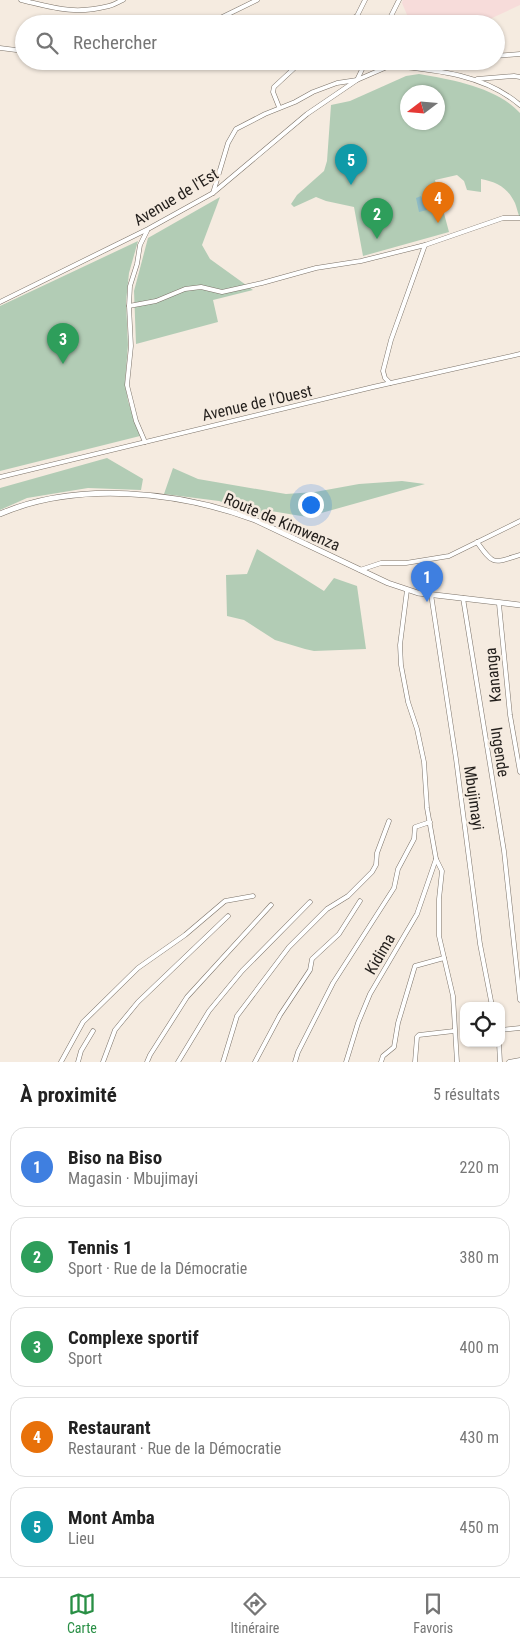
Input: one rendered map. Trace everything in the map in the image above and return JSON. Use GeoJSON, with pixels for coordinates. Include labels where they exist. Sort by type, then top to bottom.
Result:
{"type":"FeatureCollection","features":[{"type":"Feature","properties":{"kind":"street"},"geometry":{"type":"LineString","coordinates":[[21,0],[81,12],[112,6],[123,0]]}},
{"type":"Feature","properties":{"kind":"street"},"geometry":{"type":"LineString","coordinates":[[226,15],[257,0]]}},
{"type":"Feature","properties":{"kind":"street"},"geometry":{"type":"LineString","coordinates":[[358,15],[365,0]]}},
{"type":"Feature","properties":{"kind":"street"},"geometry":{"type":"LineString","coordinates":[[392,15],[399,0]]}},
{"type":"Feature","properties":{"kind":"street"},"geometry":{"type":"LineString","coordinates":[[0,48],[15,50]]}},
{"type":"Feature","properties":{"kind":"street"},"geometry":{"type":"LineString","coordinates":[[505,55],[520,54]]}},
{"type":"Feature","properties":{"kind":"street"},"geometry":{"type":"LineString","coordinates":[[279,107],[273,92],[274,87],[292,70]]}},
{"type":"Feature","properties":{"kind":"street"},"geometry":{"type":"LineString","coordinates":[[213,193],[228,143],[236,130],[279,107],[337,83],[357,80],[362,70]]}},
{"type":"Feature","properties":{"kind":"street","name":"Avenue de l'Est"},"geometry":{"type":"LineString","coordinates":[[0,302],[148,229],[213,193],[307,114],[357,80],[380,70]]}},
{"type":"Feature","properties":{"kind":"street"},"geometry":{"type":"LineString","coordinates":[[436,70],[474,79],[500,90],[520,105]]}},
{"type":"Feature","properties":{"kind":"street"},"geometry":{"type":"LineString","coordinates":[[474,79],[506,76],[520,77]]}},
{"type":"Feature","properties":{"kind":"street"},"geometry":{"type":"LineString","coordinates":[[129,306],[156,301],[185,289],[201,287],[222,292],[316,268],[361,261],[425,245],[503,218],[520,218]]}},
{"type":"Feature","properties":{"kind":"street"},"geometry":{"type":"LineString","coordinates":[[145,442],[136,421],[128,387],[131,346],[129,306],[132,276],[140,245],[148,229]]}},
{"type":"Feature","properties":{"kind":"street"},"geometry":{"type":"LineString","coordinates":[[390,383],[385,378],[383,371],[391,340],[425,245]]}},
{"type":"Feature","properties":{"kind":"street","name":"Avenue de l'Ouest"},"geometry":{"type":"LineString","coordinates":[[0,477],[390,383],[520,354]]}},
{"type":"Feature","properties":{"kind":"street","name":"Route de Kimwenza"},"geometry":{"type":"LineString","coordinates":[[0,514],[49,499],[86,494],[128,494],[189,501],[225,509],[255,520],[407,590],[499,604],[520,605]]}},
{"type":"Feature","properties":{"kind":"street"},"geometry":{"type":"LineString","coordinates":[[360,570],[381,563],[406,563],[449,556],[520,521]]}},
{"type":"Feature","properties":{"kind":"street"},"geometry":{"type":"LineString","coordinates":[[477,542],[489,559],[494,561],[520,554]]}},
{"type":"Feature","properties":{"kind":"street"},"geometry":{"type":"LineString","coordinates":[[407,590],[400,645],[401,665],[408,702],[418,729],[436,859],[442,871],[439,926],[452,995],[457,1062]]}},
{"type":"Feature","properties":{"kind":"street","name":"Mbujimayi"},"geometry":{"type":"LineString","coordinates":[[431,594],[456,759],[480,944],[491,1002]]}},
{"type":"Feature","properties":{"kind":"street","name":"Ingende"},"geometry":{"type":"LineString","coordinates":[[463,598],[504,851],[520,1000]]}},
{"type":"Feature","properties":{"kind":"street","name":"Kananga"},"geometry":{"type":"LineString","coordinates":[[499,604],[510,715],[520,772]]}},
{"type":"Feature","properties":{"kind":"street"},"geometry":{"type":"LineString","coordinates":[[223,1062],[237,1016],[289,947],[327,908],[348,896],[372,872],[376,865],[377,853],[389,821]]}},
{"type":"Feature","properties":{"kind":"street"},"geometry":{"type":"LineString","coordinates":[[295,1062],[298,1052],[333,983],[394,888],[398,869],[414,839],[415,827],[430,822]]}},
{"type":"Feature","properties":{"kind":"street","name":"Kidima"},"geometry":{"type":"LineString","coordinates":[[346,1062],[358,1023],[370,994],[418,913],[436,859]]}},
{"type":"Feature","properties":{"kind":"street"},"geometry":{"type":"LineString","coordinates":[[61,1062],[83,1022],[138,968],[184,935],[223,902],[253,896]]}},
{"type":"Feature","properties":{"kind":"street"},"geometry":{"type":"LineString","coordinates":[[255,1062],[280,1015],[310,970],[312,959],[339,934],[360,901]]}},
{"type":"Feature","properties":{"kind":"street"},"geometry":{"type":"LineString","coordinates":[[178,1062],[209,1012],[242,971],[310,902]]}},
{"type":"Feature","properties":{"kind":"street"},"geometry":{"type":"LineString","coordinates":[[147,1062],[187,997],[271,905]]}},
{"type":"Feature","properties":{"kind":"street"},"geometry":{"type":"LineString","coordinates":[[103,1062],[114,1031],[138,1002],[228,916]]}},
{"type":"Feature","properties":{"kind":"street"},"geometry":{"type":"LineString","coordinates":[[381,1062],[383,1056],[394,1047],[398,1023],[415,966],[444,958]]}},
{"type":"Feature","properties":{"kind":"street"},"geometry":{"type":"LineString","coordinates":[[505,1030],[520,1028]]}},
{"type":"Feature","properties":{"kind":"street"},"geometry":{"type":"LineString","coordinates":[[78,1062],[81,1051],[93,1030]]}},
{"type":"Feature","properties":{"kind":"street"},"geometry":{"type":"LineString","coordinates":[[415,1062],[417,1037],[419,1035],[454,1031]]}},
{"type":"Feature","properties":{"kind":"street"},"geometry":{"type":"LineString","coordinates":[[499,1047],[500,1062]]}},
{"type":"Feature","properties":{"kind":"street"},"geometry":{"type":"LineString","coordinates":[[509,1062],[520,1060]]}},
{"type":"Feature","properties":{"kind":"shaded area"},"geometry":{"type":"Polygon","coordinates":[[[403,0],[520,0],[520,5],[498,15],[407,15],[402,3],[403,0]]]}},
{"type":"Feature","properties":{"kind":"green space"},"geometry":{"type":"Polygon","coordinates":[[[419,74],[473,86],[510,104],[520,113],[520,218],[509,193],[497,184],[481,179],[481,192],[467,190],[464,181],[457,175],[435,180],[449,232],[363,256],[354,207],[316,197],[294,207],[291,204],[297,195],[324,171],[327,161],[331,105],[350,101],[406,76],[419,74]]]}},
{"type":"Feature","properties":{"kind":"green space"},"geometry":{"type":"Polygon","coordinates":[[[220,197],[202,245],[210,259],[253,290],[213,300],[218,322],[136,344],[134,291],[148,238],[220,197]]]}},
{"type":"Feature","properties":{"kind":"green space"},"geometry":{"type":"Polygon","coordinates":[[[138,241],[129,273],[126,302],[128,345],[125,383],[128,401],[140,436],[0,471],[0,306],[138,241]]]}},
{"type":"Feature","properties":{"kind":"green space"},"geometry":{"type":"Polygon","coordinates":[[[107,458],[143,479],[141,490],[88,488],[27,498],[0,510],[0,488],[107,458]]]}},
{"type":"Feature","properties":{"kind":"green space"},"geometry":{"type":"Polygon","coordinates":[[[173,468],[198,479],[286,494],[315,492],[359,484],[402,481],[425,484],[307,517],[271,511],[265,521],[247,510],[219,501],[164,494],[173,468]]]}},
{"type":"Feature","properties":{"kind":"green space"},"geometry":{"type":"Polygon","coordinates":[[[257,549],[324,591],[334,578],[357,586],[366,649],[314,651],[305,649],[275,640],[244,620],[227,616],[226,575],[247,574],[257,549]]]}},
{"type":"Feature","properties":{"kind":"water"},"geometry":{"type":"Polygon","coordinates":[[[421,196],[427,210],[419,212],[416,198],[421,196]]]}},
{"type":"Feature","properties":{"kind":"place","name":"Mont Amba"},"geometry":{"type":"Point","coordinates":[351,185]}},
{"type":"Feature","properties":{"kind":"place","name":"Restaurant"},"geometry":{"type":"Point","coordinates":[438,223]}},
{"type":"Feature","properties":{"kind":"place","name":"Tennis 1"},"geometry":{"type":"Point","coordinates":[377,239]}},
{"type":"Feature","properties":{"kind":"place","name":"Complexe sportif"},"geometry":{"type":"Point","coordinates":[63,364]}},
{"type":"Feature","properties":{"kind":"place","name":"Biso na Biso"},"geometry":{"type":"Point","coordinates":[427,602]}}]}
